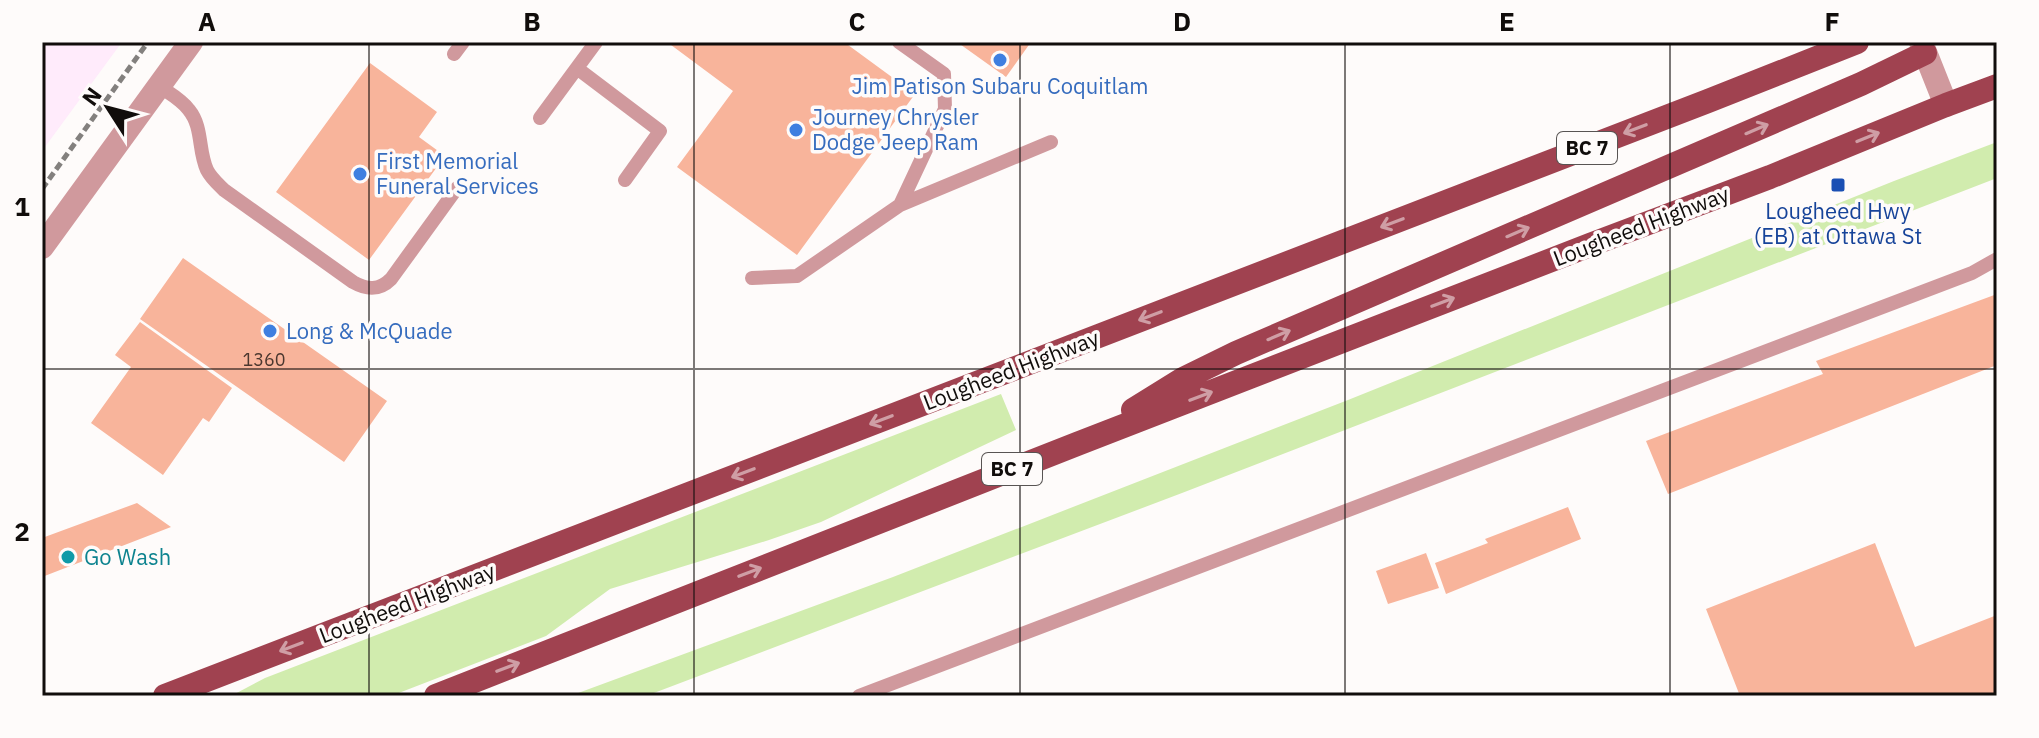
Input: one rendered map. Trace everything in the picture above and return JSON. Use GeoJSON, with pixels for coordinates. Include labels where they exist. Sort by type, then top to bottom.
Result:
{"type":"FeatureCollection","features":[{"type":"Feature","properties":{"kind":"main road"},"geometry":{"type":"LineString","coordinates":[[1790,68],[1814,42]]}},
{"type":"Feature","properties":{"kind":"main road","name":"Lougheed Highway"},"geometry":{"type":"LineString","coordinates":[[165,696],[1857,42]]}},
{"type":"Feature","properties":{"kind":"main road"},"geometry":{"type":"LineString","coordinates":[[1077,444],[1183,379],[1236,353],[1861,84],[1923,47]]}},
{"type":"Feature","properties":{"kind":"main road","name":"Lougheed Highway"},"geometry":{"type":"LineString","coordinates":[[436,696],[1997,86]]}},
{"type":"Feature","properties":{"kind":"street"},"geometry":{"type":"LineString","coordinates":[[42,247],[191,42]]}},
{"type":"Feature","properties":{"kind":"street"},"geometry":{"type":"LineString","coordinates":[[1923,47],[1946,105]]}},
{"type":"Feature","properties":{"kind":"lane"},"geometry":{"type":"LineString","coordinates":[[540,118],[596,42]]}},
{"type":"Feature","properties":{"kind":"lane"},"geometry":{"type":"LineString","coordinates":[[899,42],[944,74],[945,109],[900,205]]}},
{"type":"Feature","properties":{"kind":"lane"},"geometry":{"type":"LineString","coordinates":[[578,69],[660,131],[625,180]]}},
{"type":"Feature","properties":{"kind":"lane"},"geometry":{"type":"LineString","coordinates":[[159,86],[185,104],[193,115],[207,170],[224,190],[353,282],[366,288],[377,288],[391,279],[457,188]]}},
{"type":"Feature","properties":{"kind":"lane"},"geometry":{"type":"LineString","coordinates":[[752,278],[797,276],[900,205],[1051,142]]}},
{"type":"Feature","properties":{"kind":"lane"},"geometry":{"type":"LineString","coordinates":[[859,696],[1972,273],[1997,259]]}},
{"type":"Feature","properties":{"kind":"path"},"geometry":{"type":"LineString","coordinates":[[42,189],[148,42]]}},
{"type":"Feature","properties":{"kind":"shaded area"},"geometry":{"type":"Polygon","coordinates":[[[42,42],[122,42],[42,151],[42,42]]]}},
{"type":"Feature","properties":{"kind":"green space"},"geometry":{"type":"Polygon","coordinates":[[[1997,142],[1997,178],[646,696],[570,696],[893,577],[1997,142]]]}},
{"type":"Feature","properties":{"kind":"green space"},"geometry":{"type":"Polygon","coordinates":[[[1001,394],[1016,430],[821,522],[610,589],[546,636],[391,696],[231,696],[265,678],[1001,394]]]}},
{"type":"Feature","properties":{"kind":"building","name":"Journey Chrysler Dodge Jeep Ram"},"geometry":{"type":"Polygon","coordinates":[[[667,42],[844,42],[915,94],[797,255],[677,167],[733,91],[667,42]]]}},
{"type":"Feature","properties":{"kind":"building","name":"Jim Patison Subaru Coquitlam"},"geometry":{"type":"Polygon","coordinates":[[[957,42],[1031,42],[1006,77],[957,42]]]}},
{"type":"Feature","properties":{"kind":"building","name":"First Memorial Funeral Services"},"geometry":{"type":"Polygon","coordinates":[[[370,63],[437,112],[419,137],[445,156],[369,260],[276,192],[370,63]]]}},
{"type":"Feature","properties":{"kind":"building"},"geometry":{"type":"Polygon","coordinates":[[[183,258],[387,401],[344,462],[140,319],[183,258]]]}},
{"type":"Feature","properties":{"kind":"building"},"geometry":{"type":"Polygon","coordinates":[[[1997,294],[1997,365],[1668,494],[1646,441],[1823,374],[1816,361],[1997,294]]]}},
{"type":"Feature","properties":{"kind":"building"},"geometry":{"type":"Polygon","coordinates":[[[140,322],[232,388],[209,422],[203,418],[163,475],[91,423],[131,367],[115,355],[140,322]]]}},
{"type":"Feature","properties":{"kind":"building","name":"Go Wash"},"geometry":{"type":"Polygon","coordinates":[[[137,503],[171,527],[42,577],[42,538],[137,503]]]}},
{"type":"Feature","properties":{"kind":"building"},"geometry":{"type":"Polygon","coordinates":[[[1568,507],[1581,539],[1446,594],[1435,563],[1488,543],[1485,539],[1568,507]]]}},
{"type":"Feature","properties":{"kind":"building"},"geometry":{"type":"Polygon","coordinates":[[[1875,543],[1915,647],[1997,615],[1997,696],[1740,696],[1706,609],[1875,543]]]}},
{"type":"Feature","properties":{"kind":"building"},"geometry":{"type":"Polygon","coordinates":[[[1426,553],[1439,588],[1388,604],[1376,571],[1426,553]]]}},
{"type":"Feature","properties":{"kind":"place","name":"Jim Patison Subaru Coquitlam"},"geometry":{"type":"Point","coordinates":[1000,60]}},
{"type":"Feature","properties":{"kind":"place","name":"Journey Chrysler Dodge Jeep Ram"},"geometry":{"type":"Point","coordinates":[796,130]}},
{"type":"Feature","properties":{"kind":"place","name":"First Memorial Funeral Services"},"geometry":{"type":"Point","coordinates":[360,174]}},
{"type":"Feature","properties":{"kind":"place","name":"Lougheed Hwy (EB) at Ottawa St"},"geometry":{"type":"Point","coordinates":[1838,185]}},
{"type":"Feature","properties":{"kind":"place","name":"Long & McQuade"},"geometry":{"type":"Point","coordinates":[270,331]}},
{"type":"Feature","properties":{"kind":"place","name":"Go Wash"},"geometry":{"type":"Point","coordinates":[68,557]}}]}
